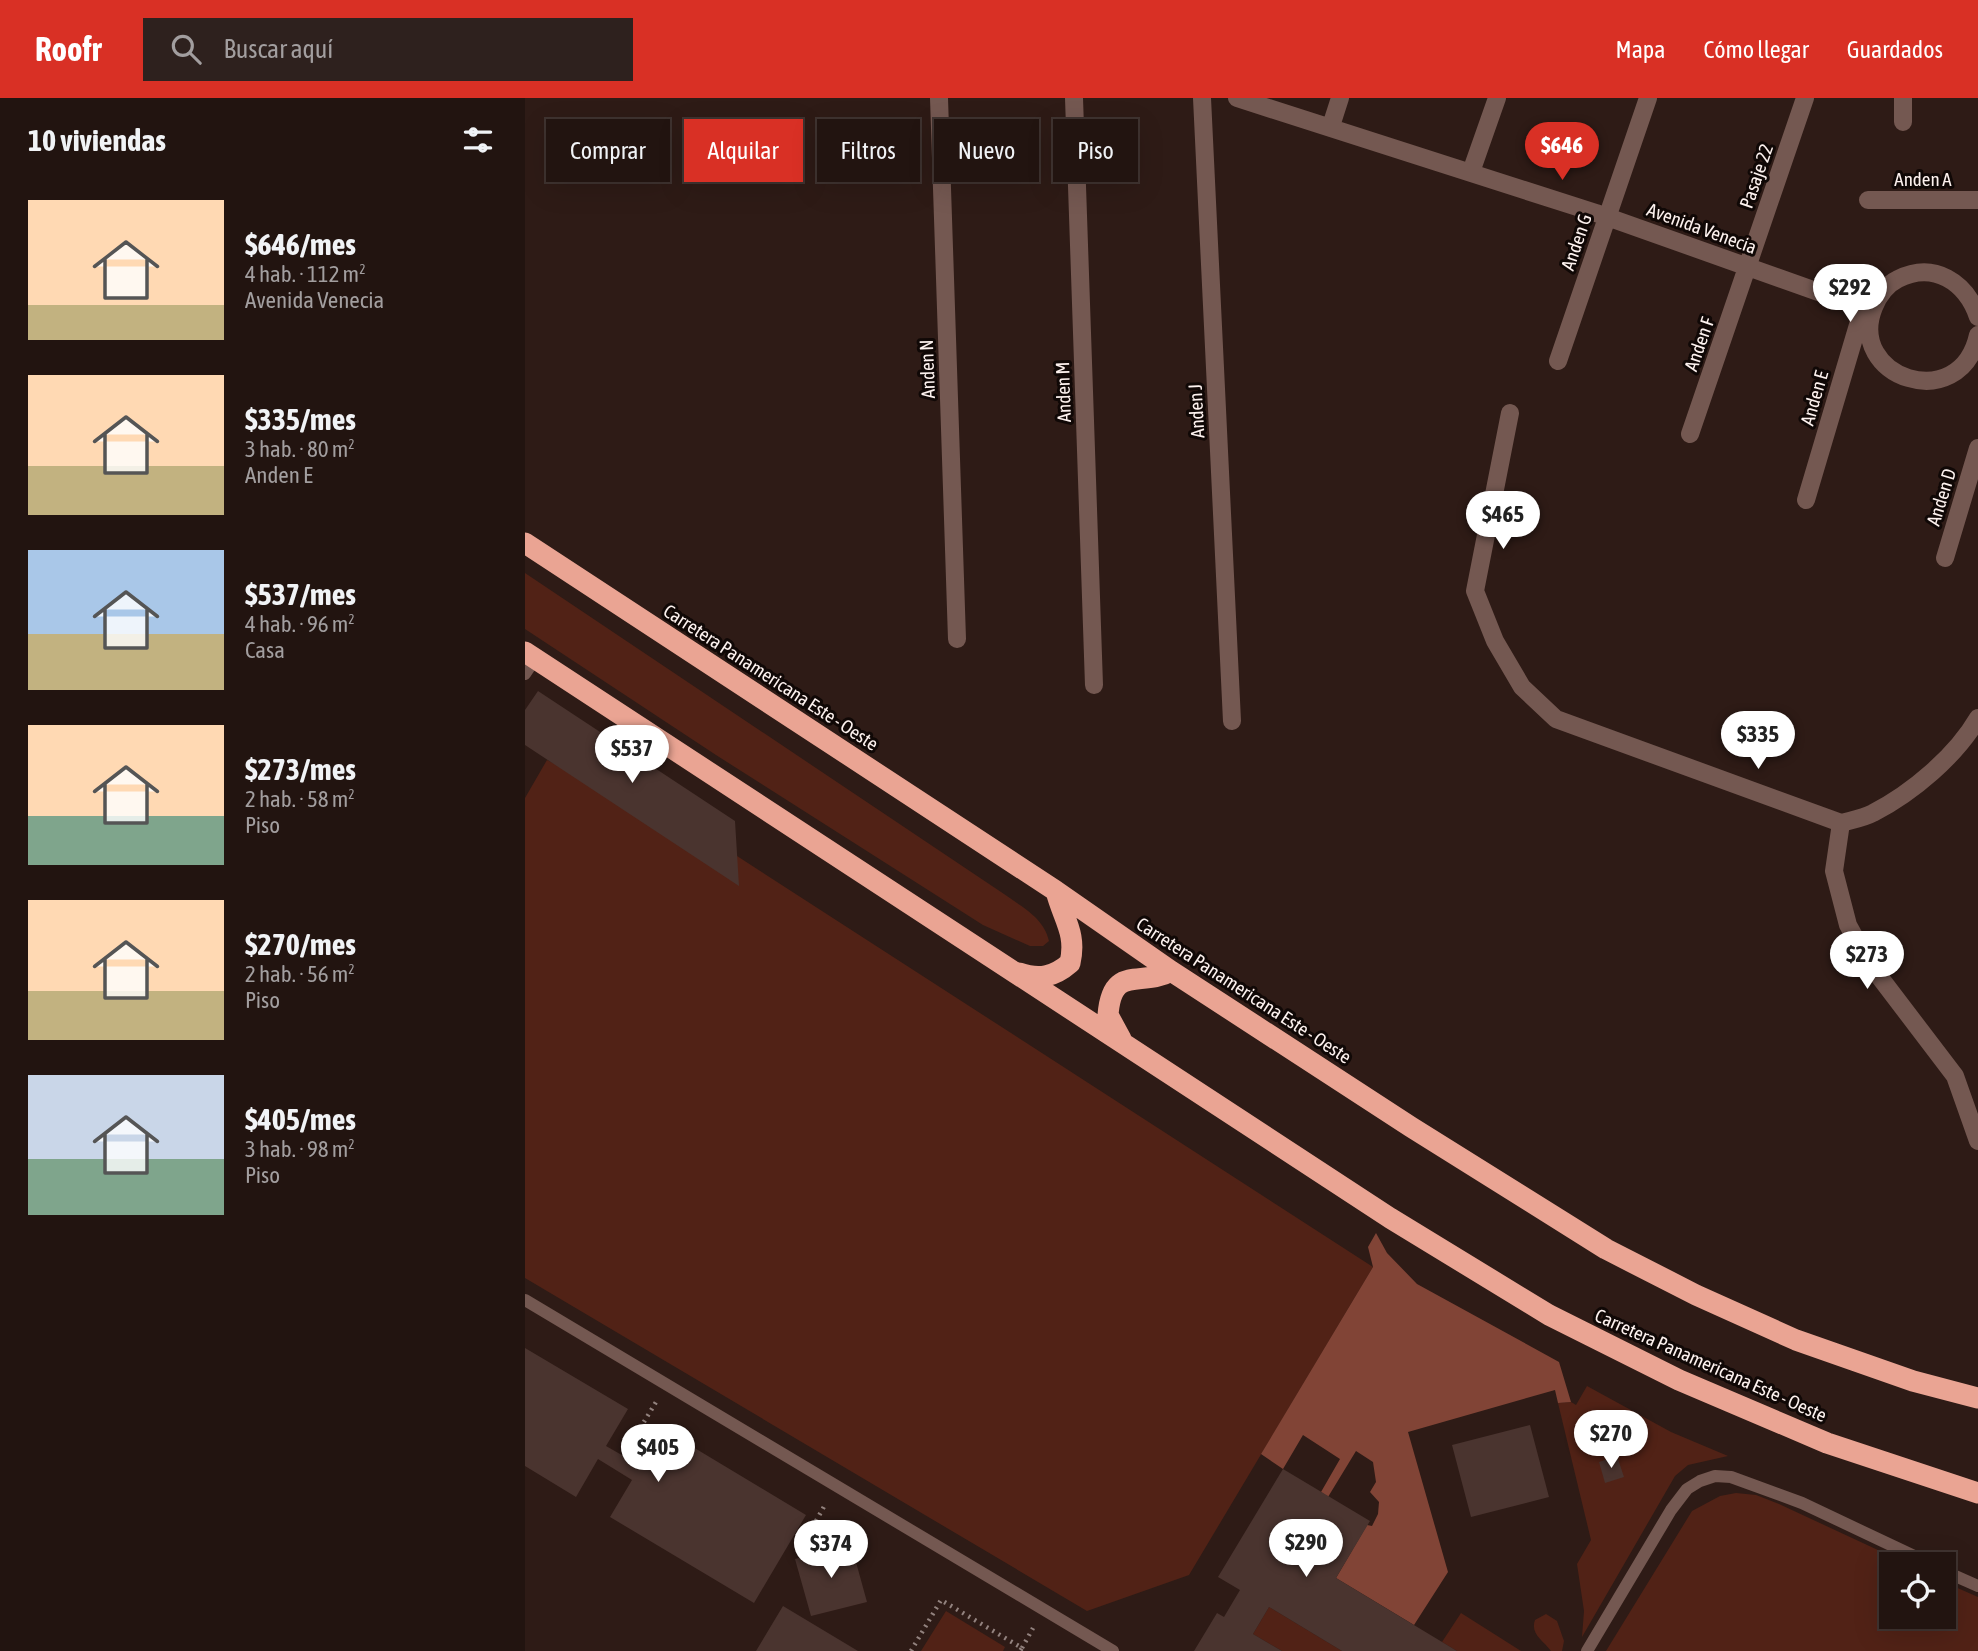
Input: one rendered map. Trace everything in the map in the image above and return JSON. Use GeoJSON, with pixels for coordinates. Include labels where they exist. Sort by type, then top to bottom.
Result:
{"type":"FeatureCollection","features":[{"type":"Feature","properties":{"kind":"highway","name":"Carretera Panamericana Este - Oeste"},"geometry":{"type":"LineString","coordinates":[[525,542],[1056,891],[1171,971],[1411,1127],[1606,1249],[1696,1295],[1796,1339],[1913,1381],[1978,1398]]}},
{"type":"Feature","properties":{"kind":"highway","name":"Carretera Panamericana Este - Oeste"},"geometry":{"type":"LineString","coordinates":[[528,662],[1007,968],[1390,1218],[1549,1315],[1679,1381],[1827,1443],[1978,1493]]}},
{"type":"Feature","properties":{"kind":"highway"},"geometry":{"type":"LineString","coordinates":[[1007,968],[1022,974],[1047,976],[1059,972],[1070,963],[1073,937],[1056,891]]}},
{"type":"Feature","properties":{"kind":"highway"},"geometry":{"type":"LineString","coordinates":[[1131,1048],[1121,1039],[1108,1015],[1113,990],[1121,982],[1134,978],[1160,978],[1171,971]]}},
{"type":"Feature","properties":{"kind":"street","name":"Anden N"},"geometry":{"type":"LineString","coordinates":[[939,98],[957,639]]}},
{"type":"Feature","properties":{"kind":"street","name":"Anden M"},"geometry":{"type":"LineString","coordinates":[[1074,98],[1094,685]]}},
{"type":"Feature","properties":{"kind":"street","name":"Anden J"},"geometry":{"type":"LineString","coordinates":[[1202,98],[1232,721]]}},
{"type":"Feature","properties":{"kind":"street","name":"Avenida Venecia"},"geometry":{"type":"LineString","coordinates":[[1237,98],[1331,126],[1607,217],[1867,310]]}},
{"type":"Feature","properties":{"kind":"street"},"geometry":{"type":"LineString","coordinates":[[1331,126],[1340,98]]}},
{"type":"Feature","properties":{"kind":"street"},"geometry":{"type":"LineString","coordinates":[[1471,172],[1497,98]]}},
{"type":"Feature","properties":{"kind":"street","name":"Anden G"},"geometry":{"type":"LineString","coordinates":[[1558,361],[1648,98]]}},
{"type":"Feature","properties":{"kind":"street","name":"Pasaje 22"},"geometry":{"type":"LineString","coordinates":[[1748,267],[1805,98]]}},
{"type":"Feature","properties":{"kind":"street"},"geometry":{"type":"LineString","coordinates":[[1903,98],[1903,122]]}},
{"type":"Feature","properties":{"kind":"street","name":"Anden A"},"geometry":{"type":"LineString","coordinates":[[1868,200],[1978,200]]}},
{"type":"Feature","properties":{"kind":"street","name":"Anden F"},"geometry":{"type":"LineString","coordinates":[[1691,434],[1748,267]]}},
{"type":"Feature","properties":{"kind":"street","name":"Anden E"},"geometry":{"type":"LineString","coordinates":[[1806,500],[1867,310],[1885,289],[1907,275],[1933,273],[1958,284],[1967,293],[1978,317]]}},
{"type":"Feature","properties":{"kind":"street"},"geometry":{"type":"LineString","coordinates":[[1867,310],[1870,337],[1875,350],[1891,370],[1915,381],[1941,379],[1953,374],[1972,355],[1977,340]]}},
{"type":"Feature","properties":{"kind":"street"},"geometry":{"type":"LineString","coordinates":[[1510,413],[1475,592],[1495,640],[1522,687],[1556,719],[1842,823],[1872,814],[1933,773],[1971,730],[1978,718]]}},
{"type":"Feature","properties":{"kind":"street","name":"Anden D"},"geometry":{"type":"LineString","coordinates":[[1945,558],[1978,447]]}},
{"type":"Feature","properties":{"kind":"street"},"geometry":{"type":"LineString","coordinates":[[1842,823],[1834,871],[1848,925],[1869,963],[1955,1076],[1978,1141]]}},
{"type":"Feature","properties":{"kind":"lane"},"geometry":{"type":"LineString","coordinates":[[525,1300],[1113,1651]]}},
{"type":"Feature","properties":{"kind":"lane"},"geometry":{"type":"LineString","coordinates":[[1587,1651],[1671,1510],[1687,1489],[1715,1476],[1745,1481],[1802,1503],[1906,1552]]}},
{"type":"Feature","properties":{"kind":"lane"},"geometry":{"type":"LineString","coordinates":[[1956,1576],[1978,1586]]}},
{"type":"Feature","properties":{"kind":"path"},"geometry":{"type":"LineString","coordinates":[[633,1440],[666,1384]]}},
{"type":"Feature","properties":{"kind":"path"},"geometry":{"type":"LineString","coordinates":[[911,1651],[941,1600],[1021,1648],[1020,1651]]}},
{"type":"Feature","properties":{"kind":"shaded area"},"geometry":{"type":"Polygon","coordinates":[[[525,573],[1018,904],[1037,919],[1049,941],[1043,946],[1030,946],[983,925],[716,755],[525,629],[525,573]]]}},
{"type":"Feature","properties":{"kind":"shaded area"},"geometry":{"type":"Polygon","coordinates":[[[547,760],[737,856],[1373,1267],[1189,1575],[1087,1611],[525,1278],[525,798],[547,760]]]}},
{"type":"Feature","properties":{"kind":"shaded area"},"geometry":{"type":"Polygon","coordinates":[[[1376,1233],[1387,1253],[1417,1284],[1559,1362],[1571,1402],[1558,1403],[1555,1390],[1408,1432],[1448,1572],[1414,1625],[1336,1578],[1367,1525],[1372,1526],[1378,1514],[1379,1502],[1370,1492],[1376,1482],[1373,1462],[1356,1451],[1328,1497],[1321,1492],[1340,1459],[1303,1435],[1283,1469],[1261,1454],[1373,1267],[1368,1247],[1376,1233]]]}},
{"type":"Feature","properties":{"kind":"shaded area"},"geometry":{"type":"Polygon","coordinates":[[[1587,1386],[1671,1432],[1728,1456],[1688,1465],[1675,1476],[1582,1637],[1584,1611],[1577,1564],[1591,1540],[1558,1403],[1571,1402],[1576,1405],[1587,1386]]]}},
{"type":"Feature","properties":{"kind":"shaded area"},"geometry":{"type":"Polygon","coordinates":[[[1736,1493],[1756,1495],[1882,1552],[1879,1552],[1879,1629],[1956,1629],[1956,1587],[1978,1597],[1978,1651],[1606,1651],[1692,1511],[1720,1496],[1736,1493]]]}},
{"type":"Feature","properties":{"kind":"shaded area"},"geometry":{"type":"Polygon","coordinates":[[[1269,1607],[1342,1651],[1282,1651],[1253,1634],[1269,1607]]]}},
{"type":"Feature","properties":{"kind":"shaded area"},"geometry":{"type":"Polygon","coordinates":[[[946,1611],[1005,1647],[1003,1651],[921,1651],[946,1611]]]}},
{"type":"Feature","properties":{"kind":"shaded area"},"geometry":{"type":"Polygon","coordinates":[[[1461,1613],[1521,1651],[1457,1651],[1442,1642],[1461,1613]]]}},
{"type":"Feature","properties":{"kind":"shaded area"},"geometry":{"type":"Polygon","coordinates":[[[1546,1614],[1557,1621],[1564,1641],[1562,1651],[1551,1651],[1534,1629],[1535,1620],[1546,1614]]]}},
{"type":"Feature","properties":{"kind":"building"},"geometry":{"type":"Polygon","coordinates":[[[538,691],[735,821],[739,886],[525,745],[525,710],[538,691]]]}},
{"type":"Feature","properties":{"kind":"building"},"geometry":{"type":"Polygon","coordinates":[[[525,1348],[628,1409],[606,1446],[641,1466],[663,1429],[806,1515],[754,1603],[610,1517],[632,1480],[598,1459],[576,1497],[525,1466],[525,1348]]]}},
{"type":"Feature","properties":{"kind":"building"},"geometry":{"type":"Polygon","coordinates":[[[1602,1413],[1609,1433],[1590,1439],[1583,1418],[1602,1413]]]}},
{"type":"Feature","properties":{"kind":"building"},"geometry":{"type":"Polygon","coordinates":[[[1530,1425],[1549,1497],[1471,1517],[1452,1445],[1530,1425]]]}},
{"type":"Feature","properties":{"kind":"building"},"geometry":{"type":"Polygon","coordinates":[[[1617,1456],[1624,1477],[1605,1483],[1599,1462],[1617,1456]]]}},
{"type":"Feature","properties":{"kind":"building"},"geometry":{"type":"Polygon","coordinates":[[[1283,1469],[1370,1521],[1336,1578],[1457,1651],[1342,1651],[1269,1607],[1253,1634],[1282,1651],[1194,1651],[1217,1613],[1224,1617],[1240,1590],[1218,1577],[1283,1469]]]}},
{"type":"Feature","properties":{"kind":"building"},"geometry":{"type":"Polygon","coordinates":[[[851,1544],[867,1602],[811,1616],[795,1559],[851,1544]]]}},
{"type":"Feature","properties":{"kind":"building"},"geometry":{"type":"Polygon","coordinates":[[[783,1606],[858,1651],[756,1651],[783,1606]]]}}]}
